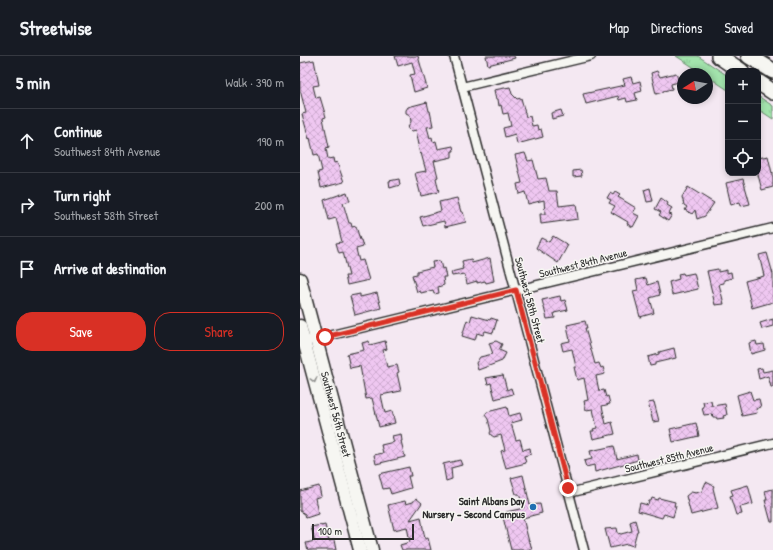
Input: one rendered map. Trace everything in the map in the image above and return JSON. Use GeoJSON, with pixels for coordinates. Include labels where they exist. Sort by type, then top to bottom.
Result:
{"type":"FeatureCollection","features":[{"type":"Feature","properties":{"kind":"highway"},"geometry":{"type":"LineString","coordinates":[[719,56],[737,68]]}},
{"type":"Feature","properties":{"kind":"highway"},"geometry":{"type":"LineString","coordinates":[[749,56],[773,71]]}},
{"type":"Feature","properties":{"kind":"highway"},"geometry":{"type":"LineString","coordinates":[[761,84],[773,92]]}},
{"type":"Feature","properties":{"kind":"main road","name":"Southwest 56th Street"},"geometry":{"type":"LineString","coordinates":[[300,278],[316,339],[354,508],[360,550]]}},
{"type":"Feature","properties":{"kind":"main road","name":"Southwest 56th Street"},"geometry":{"type":"LineString","coordinates":[[300,326],[354,508],[372,550]]}},
{"type":"Feature","properties":{"kind":"street","name":"Southwest 58th Street"},"geometry":{"type":"LineString","coordinates":[[454,56],[584,550]]}},
{"type":"Feature","properties":{"kind":"street"},"geometry":{"type":"LineString","coordinates":[[462,87],[591,56]]}},
{"type":"Feature","properties":{"kind":"street","name":"Southwest 84th Avenue"},"geometry":{"type":"LineString","coordinates":[[304,342],[773,228]]}},
{"type":"Feature","properties":{"kind":"street","name":"Southwest 85th Avenue"},"geometry":{"type":"LineString","coordinates":[[569,493],[773,443]]}},
{"type":"Feature","properties":{"kind":"green space"},"geometry":{"type":"Polygon","coordinates":[[[676,56],[698,56],[725,74],[725,88],[713,80],[713,68],[695,68],[676,56]]]}},
{"type":"Feature","properties":{"kind":"green space"},"geometry":{"type":"Polygon","coordinates":[[[761,98],[773,106],[773,119],[761,111],[761,98]]]}},
{"type":"Feature","properties":{"kind":"building"},"geometry":{"type":"Polygon","coordinates":[[[395,56],[418,56],[427,88],[414,92],[410,75],[415,74],[412,62],[398,66],[395,56]]]}},
{"type":"Feature","properties":{"kind":"building"},"geometry":{"type":"Polygon","coordinates":[[[486,56],[514,56],[515,58],[488,65],[486,56]]]}},
{"type":"Feature","properties":{"kind":"building"},"geometry":{"type":"Polygon","coordinates":[[[314,60],[319,85],[313,86],[316,98],[320,97],[326,117],[323,118],[329,147],[326,148],[328,159],[333,158],[334,163],[337,162],[344,182],[321,188],[318,172],[322,171],[318,154],[314,155],[302,114],[306,113],[300,90],[300,63],[314,60]]]}},
{"type":"Feature","properties":{"kind":"building"},"geometry":{"type":"Polygon","coordinates":[[[657,71],[660,77],[676,73],[677,82],[671,84],[672,89],[656,94],[651,73],[657,71]]]}},
{"type":"Feature","properties":{"kind":"building"},"geometry":{"type":"Polygon","coordinates":[[[631,77],[633,83],[640,81],[642,91],[635,93],[637,100],[627,102],[626,98],[619,100],[618,96],[586,104],[583,94],[625,85],[623,79],[631,77]]]}},
{"type":"Feature","properties":{"kind":"building"},"geometry":{"type":"Polygon","coordinates":[[[510,87],[512,94],[517,99],[521,98],[526,117],[530,116],[532,126],[537,125],[538,130],[541,129],[543,137],[517,144],[515,134],[505,137],[503,128],[511,126],[508,113],[503,114],[501,105],[499,106],[498,99],[496,99],[494,90],[510,87]]]}},
{"type":"Feature","properties":{"kind":"building"},"geometry":{"type":"Polygon","coordinates":[[[427,102],[433,126],[427,127],[430,138],[432,137],[433,142],[436,141],[438,149],[453,146],[454,151],[452,151],[452,157],[434,161],[438,177],[436,178],[439,192],[421,196],[415,173],[426,171],[418,146],[416,130],[412,131],[409,129],[408,126],[411,122],[410,115],[406,113],[406,110],[408,107],[427,102]]]}},
{"type":"Feature","properties":{"kind":"building"},"geometry":{"type":"Polygon","coordinates":[[[561,110],[563,116],[552,119],[551,113],[561,110]]]}},
{"type":"Feature","properties":{"kind":"building"},"geometry":{"type":"Polygon","coordinates":[[[525,153],[528,161],[533,160],[538,179],[546,178],[549,191],[557,191],[559,206],[576,204],[578,219],[541,224],[540,214],[545,214],[544,200],[528,204],[525,192],[519,194],[517,184],[522,183],[515,155],[525,153]]]}},
{"type":"Feature","properties":{"kind":"building"},"geometry":{"type":"Polygon","coordinates":[[[768,156],[772,173],[773,172],[773,187],[762,190],[758,176],[761,176],[761,157],[768,156]]]}},
{"type":"Feature","properties":{"kind":"building"},"geometry":{"type":"Polygon","coordinates":[[[581,170],[582,176],[573,177],[573,171],[581,170]]]}},
{"type":"Feature","properties":{"kind":"building"},"geometry":{"type":"Polygon","coordinates":[[[399,179],[400,185],[390,188],[389,181],[399,179]]]}},
{"type":"Feature","properties":{"kind":"building"},"geometry":{"type":"Polygon","coordinates":[[[743,179],[750,204],[741,206],[740,202],[731,205],[726,183],[743,179]]]}},
{"type":"Feature","properties":{"kind":"building"},"geometry":{"type":"Polygon","coordinates":[[[688,187],[714,203],[705,216],[697,219],[695,210],[692,214],[685,210],[687,207],[684,205],[682,197],[688,187]]]}},
{"type":"Feature","properties":{"kind":"building"},"geometry":{"type":"Polygon","coordinates":[[[650,188],[653,201],[647,202],[644,190],[650,188]]]}},
{"type":"Feature","properties":{"kind":"building"},"geometry":{"type":"Polygon","coordinates":[[[347,192],[350,201],[343,203],[349,223],[351,223],[352,227],[356,226],[361,240],[363,247],[356,249],[359,261],[363,260],[369,280],[347,285],[345,276],[349,276],[343,252],[339,253],[336,243],[342,242],[336,218],[329,220],[324,200],[347,192]]]}},
{"type":"Feature","properties":{"kind":"building"},"geometry":{"type":"Polygon","coordinates":[[[615,192],[620,195],[618,197],[636,208],[633,213],[639,216],[633,227],[627,224],[628,222],[611,212],[615,206],[609,203],[611,200],[607,198],[610,193],[613,195],[615,192]]]}},
{"type":"Feature","properties":{"kind":"building"},"geometry":{"type":"Polygon","coordinates":[[[457,198],[466,222],[445,227],[444,221],[423,226],[420,217],[441,211],[439,202],[457,198]]]}},
{"type":"Feature","properties":{"kind":"building"},"geometry":{"type":"Polygon","coordinates":[[[661,198],[672,208],[669,214],[672,215],[668,221],[659,215],[661,212],[655,209],[661,198]]]}},
{"type":"Feature","properties":{"kind":"building"},"geometry":{"type":"Polygon","coordinates":[[[553,236],[568,245],[558,263],[536,248],[541,238],[549,242],[553,236]]]}},
{"type":"Feature","properties":{"kind":"building"},"geometry":{"type":"Polygon","coordinates":[[[767,253],[773,274],[773,302],[752,308],[745,281],[764,276],[759,255],[767,253]]]}},
{"type":"Feature","properties":{"kind":"building"},"geometry":{"type":"Polygon","coordinates":[[[490,258],[494,281],[477,283],[477,281],[467,284],[464,274],[452,276],[451,272],[463,269],[462,261],[471,259],[472,263],[490,258]]]}},
{"type":"Feature","properties":{"kind":"building"},"geometry":{"type":"Polygon","coordinates":[[[440,261],[442,269],[444,268],[446,277],[443,277],[444,285],[438,287],[439,293],[434,294],[433,290],[421,293],[420,291],[417,292],[412,275],[417,274],[417,271],[433,267],[432,262],[440,261]]]}},
{"type":"Feature","properties":{"kind":"building"},"geometry":{"type":"Polygon","coordinates":[[[718,269],[718,272],[727,270],[727,273],[731,272],[732,278],[724,280],[724,283],[719,284],[724,304],[715,305],[707,271],[718,269]]]}},
{"type":"Feature","properties":{"kind":"building"},"geometry":{"type":"Polygon","coordinates":[[[683,273],[684,275],[694,273],[698,289],[672,295],[669,282],[679,279],[678,274],[683,273]]]}},
{"type":"Feature","properties":{"kind":"building"},"geometry":{"type":"Polygon","coordinates":[[[646,278],[648,285],[657,282],[660,295],[650,298],[654,313],[640,317],[633,291],[638,290],[636,280],[646,278]]]}},
{"type":"Feature","properties":{"kind":"building"},"geometry":{"type":"Polygon","coordinates":[[[377,293],[381,308],[355,315],[350,296],[360,294],[360,297],[377,293]]]}},
{"type":"Feature","properties":{"kind":"building"},"geometry":{"type":"Polygon","coordinates":[[[560,296],[561,301],[565,300],[568,310],[554,313],[555,318],[547,319],[542,300],[560,296]]]}},
{"type":"Feature","properties":{"kind":"building"},"geometry":{"type":"Polygon","coordinates":[[[472,315],[490,320],[491,318],[497,320],[493,333],[485,331],[483,335],[477,333],[475,340],[462,336],[467,320],[470,322],[472,315]]]}},
{"type":"Feature","properties":{"kind":"building"},"geometry":{"type":"Polygon","coordinates":[[[773,319],[773,326],[762,329],[760,323],[773,319]]]}},
{"type":"Feature","properties":{"kind":"building"},"geometry":{"type":"Polygon","coordinates":[[[585,321],[587,328],[585,328],[595,364],[599,363],[601,368],[603,367],[605,374],[596,376],[599,391],[604,390],[606,397],[608,396],[610,404],[602,406],[606,424],[612,422],[615,434],[593,439],[591,431],[594,431],[593,429],[597,428],[593,409],[586,410],[584,401],[588,400],[584,378],[577,380],[572,349],[563,351],[561,343],[570,341],[567,325],[585,321]]]}},
{"type":"Feature","properties":{"kind":"building"},"geometry":{"type":"Polygon","coordinates":[[[369,341],[370,345],[385,341],[387,349],[383,350],[387,367],[397,365],[399,372],[397,373],[401,391],[381,395],[385,413],[392,411],[395,423],[379,427],[372,398],[366,399],[360,366],[350,368],[347,354],[364,350],[362,343],[369,341]]]}},
{"type":"Feature","properties":{"kind":"building"},"geometry":{"type":"Polygon","coordinates":[[[496,341],[502,344],[499,350],[506,353],[502,361],[478,370],[476,363],[480,357],[493,354],[489,343],[496,341]]]}},
{"type":"Feature","properties":{"kind":"building"},"geometry":{"type":"Polygon","coordinates":[[[756,341],[757,345],[764,344],[765,350],[751,354],[749,343],[756,341]]]}},
{"type":"Feature","properties":{"kind":"building"},"geometry":{"type":"Polygon","coordinates":[[[674,348],[676,358],[655,363],[655,365],[650,366],[648,357],[674,348]]]}},
{"type":"Feature","properties":{"kind":"building"},"geometry":{"type":"Polygon","coordinates":[[[762,368],[763,372],[773,370],[773,387],[771,387],[768,376],[759,379],[757,369],[762,368]]]}},
{"type":"Feature","properties":{"kind":"building"},"geometry":{"type":"Polygon","coordinates":[[[503,375],[507,390],[511,388],[513,394],[495,399],[491,383],[488,384],[486,378],[503,375]]]}},
{"type":"Feature","properties":{"kind":"building"},"geometry":{"type":"Polygon","coordinates":[[[750,391],[753,400],[759,399],[761,407],[756,409],[757,413],[742,416],[737,395],[750,391]]]}},
{"type":"Feature","properties":{"kind":"building"},"geometry":{"type":"Polygon","coordinates":[[[711,401],[712,406],[725,404],[727,415],[723,416],[724,418],[717,419],[716,417],[713,417],[712,414],[704,415],[702,408],[704,407],[703,402],[711,401]]]}},
{"type":"Feature","properties":{"kind":"building"},"geometry":{"type":"Polygon","coordinates":[[[654,402],[659,421],[653,422],[648,403],[654,402]]]}},
{"type":"Feature","properties":{"kind":"building"},"geometry":{"type":"Polygon","coordinates":[[[507,407],[509,416],[520,413],[522,420],[511,423],[516,440],[520,439],[523,450],[530,448],[531,454],[524,456],[526,463],[506,468],[501,451],[505,450],[501,435],[494,437],[491,435],[488,419],[485,415],[487,412],[507,407]]]}},
{"type":"Feature","properties":{"kind":"building"},"geometry":{"type":"Polygon","coordinates":[[[696,423],[699,436],[673,442],[670,429],[696,423]]]}},
{"type":"Feature","properties":{"kind":"building"},"geometry":{"type":"Polygon","coordinates":[[[401,434],[405,457],[376,464],[374,455],[383,453],[381,445],[394,442],[392,436],[401,434]]]}},
{"type":"Feature","properties":{"kind":"building"},"geometry":{"type":"Polygon","coordinates":[[[614,446],[617,459],[637,454],[638,460],[595,472],[594,465],[586,467],[584,461],[592,459],[590,451],[614,446]]]}},
{"type":"Feature","properties":{"kind":"building"},"geometry":{"type":"Polygon","coordinates":[[[460,460],[462,465],[451,468],[452,479],[446,481],[443,464],[460,460]]]}},
{"type":"Feature","properties":{"kind":"building"},"geometry":{"type":"Polygon","coordinates":[[[409,467],[411,476],[408,476],[411,488],[391,494],[389,488],[383,489],[379,474],[409,467]]]}},
{"type":"Feature","properties":{"kind":"building"},"geometry":{"type":"Polygon","coordinates":[[[523,475],[530,505],[540,504],[542,513],[523,518],[532,550],[511,550],[503,517],[507,516],[506,512],[524,508],[519,494],[516,494],[511,478],[523,475]]]}},
{"type":"Feature","properties":{"kind":"building"},"geometry":{"type":"Polygon","coordinates":[[[706,482],[714,486],[713,488],[718,508],[691,515],[686,496],[691,492],[696,493],[702,491],[706,482]]]}},
{"type":"Feature","properties":{"kind":"building"},"geometry":{"type":"Polygon","coordinates":[[[748,485],[753,504],[740,507],[742,514],[736,515],[730,496],[733,495],[731,490],[748,485]]]}},
{"type":"Feature","properties":{"kind":"building"},"geometry":{"type":"Polygon","coordinates":[[[319,486],[321,496],[315,498],[318,514],[306,518],[305,514],[300,511],[300,491],[319,486]]]}},
{"type":"Feature","properties":{"kind":"building"},"geometry":{"type":"Polygon","coordinates":[[[773,489],[773,522],[771,522],[765,500],[767,500],[765,491],[773,489]]]}},
{"type":"Feature","properties":{"kind":"building"},"geometry":{"type":"Polygon","coordinates":[[[416,498],[422,503],[410,520],[421,517],[425,539],[428,538],[431,550],[402,550],[400,545],[410,542],[407,527],[394,530],[388,505],[405,501],[406,504],[413,502],[416,498]]]}},
{"type":"Feature","properties":{"kind":"building"},"geometry":{"type":"Polygon","coordinates":[[[652,498],[675,502],[674,506],[676,506],[673,517],[664,514],[662,518],[638,511],[640,503],[648,505],[652,498]]]}},
{"type":"Feature","properties":{"kind":"building"},"geometry":{"type":"Polygon","coordinates":[[[635,520],[638,531],[633,546],[627,544],[610,548],[605,529],[617,528],[618,533],[621,534],[632,531],[630,522],[635,520]]]}},
{"type":"Feature","properties":{"kind":"building"},"geometry":{"type":"Polygon","coordinates":[[[325,525],[329,541],[334,540],[336,550],[308,550],[306,543],[315,541],[311,527],[325,525]]]}},
{"type":"Feature","properties":{"kind":"place","name":"Saint Albans Day Nursery - Second Campus"},"geometry":{"type":"Point","coordinates":[533,507]}},
{"type":"Feature","properties":{"kind":"route"},"geometry":{"type":"LineString","coordinates":[[325,337],[516,290],[568,488]]}}]}
